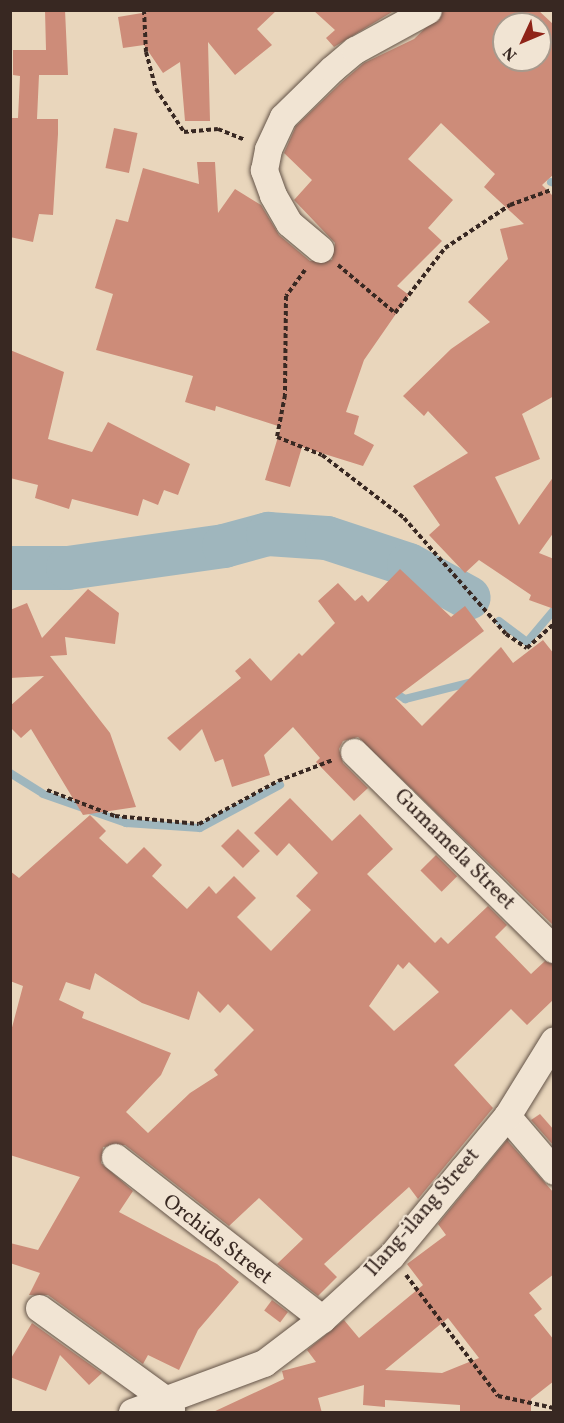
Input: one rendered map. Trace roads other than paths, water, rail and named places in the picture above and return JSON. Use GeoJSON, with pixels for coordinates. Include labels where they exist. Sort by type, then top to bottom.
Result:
{"type":"FeatureCollection","features":[{"type":"Feature","properties":{"kind":"street"},"geometry":{"type":"LineString","coordinates":[[320,249],[289,223],[273,195],[264,170],[268,149],[283,117],[332,69],[355,50],[428,10]]}},
{"type":"Feature","properties":{"kind":"street","name":"Gumamela Street"},"geometry":{"type":"LineString","coordinates":[[354,752],[554,948]]}},
{"type":"Feature","properties":{"kind":"street","name":"Ilang-ilang Street"},"geometry":{"type":"LineString","coordinates":[[132,1413],[168,1405],[264,1363],[322,1319],[392,1256],[507,1116],[554,1040]]}},
{"type":"Feature","properties":{"kind":"street"},"geometry":{"type":"LineString","coordinates":[[507,1116],[554,1172]]}},
{"type":"Feature","properties":{"kind":"street","name":"Orchids Street"},"geometry":{"type":"LineString","coordinates":[[115,1157],[322,1319]]}},
{"type":"Feature","properties":{"kind":"street"},"geometry":{"type":"LineString","coordinates":[[39,1308],[168,1405]]}},
{"type":"Feature","properties":{"kind":"waterway"},"geometry":{"type":"LineString","coordinates":[[10,568],[68,568],[224,546],[268,534],[327,538],[409,565],[469,598]]}},
{"type":"Feature","properties":{"kind":"waterway"},"geometry":{"type":"LineString","coordinates":[[499,621],[527,642],[554,610]]}},
{"type":"Feature","properties":{"kind":"waterway"},"geometry":{"type":"LineString","coordinates":[[391,690],[405,699],[472,682]]}},
{"type":"Feature","properties":{"kind":"waterway"},"geometry":{"type":"LineString","coordinates":[[10,773],[43,794],[126,823],[200,828],[280,785]]}}]}
